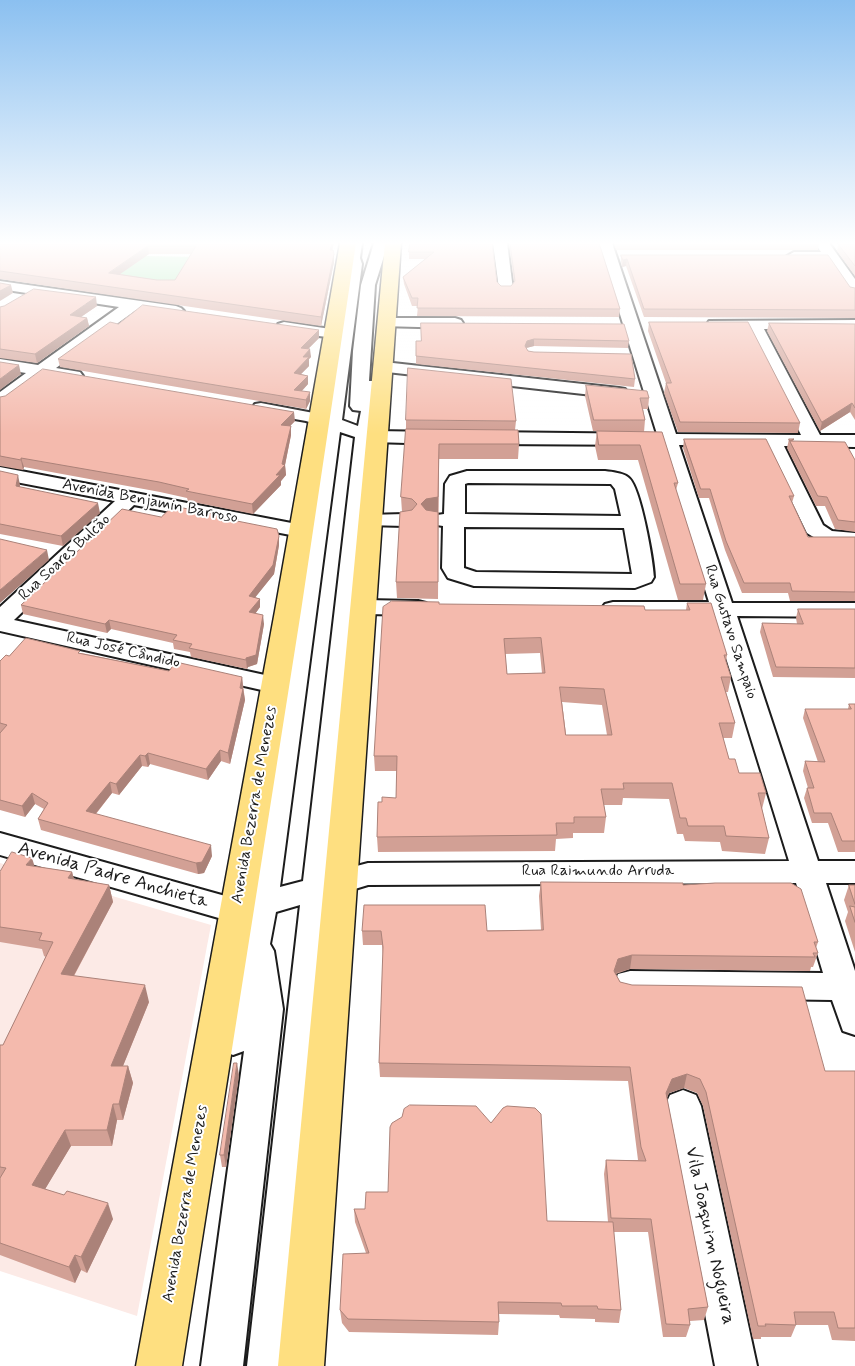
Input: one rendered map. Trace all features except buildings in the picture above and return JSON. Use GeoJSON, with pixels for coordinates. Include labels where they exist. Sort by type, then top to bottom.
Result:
{"type":"FeatureCollection","features":[{"type":"Feature","properties":{"kind":"main road","name":"Avenida Bezerra de Menezes"},"geometry":{"type":"LineString","coordinates":[[159,1366],[251,918],[275,685],[301,531],[326,421],[333,334],[337,307]]}},
{"type":"Feature","properties":{"kind":"main road"},"geometry":{"type":"LineString","coordinates":[[301,1366],[329,885],[364,607],[372,520],[371,436],[384,367],[389,307]]}},
{"type":"Feature","properties":{"kind":"street"},"geometry":{"type":"LineString","coordinates":[[0,400],[130,307]]}},
{"type":"Feature","properties":{"kind":"street"},"geometry":{"type":"LineString","coordinates":[[145,307],[190,313]]}},
{"type":"Feature","properties":{"kind":"street","name":"Avenida Bezerra de Menezes"},"geometry":{"type":"LineString","coordinates":[[180,1366],[238,1008],[326,421],[347,307]]}},
{"type":"Feature","properties":{"kind":"street"},"geometry":{"type":"LineString","coordinates":[[366,307],[361,351],[359,408],[371,436]]}},
{"type":"Feature","properties":{"kind":"street"},"geometry":{"type":"LineString","coordinates":[[268,1366],[329,885],[371,436],[371,408],[380,307]]}},
{"type":"Feature","properties":{"kind":"street","name":"Rua Gustavo Sampaio"},"geometry":{"type":"LineString","coordinates":[[626,307],[855,1021]]}},
{"type":"Feature","properties":{"kind":"street"},"geometry":{"type":"LineString","coordinates":[[388,323],[466,324]]}},
{"type":"Feature","properties":{"kind":"street"},"geometry":{"type":"LineString","coordinates":[[266,324],[333,334]]}},
{"type":"Feature","properties":{"kind":"street"},"geometry":{"type":"LineString","coordinates":[[612,324],[650,324]]}},
{"type":"Feature","properties":{"kind":"street"},"geometry":{"type":"LineString","coordinates":[[697,324],[855,325]]}},
{"type":"Feature","properties":{"kind":"street"},"geometry":{"type":"LineString","coordinates":[[753,324],[813,440]]}},
{"type":"Feature","properties":{"kind":"street"},"geometry":{"type":"LineString","coordinates":[[624,355],[642,355]]}},
{"type":"Feature","properties":{"kind":"street"},"geometry":{"type":"LineString","coordinates":[[0,364],[90,379]]}},
{"type":"Feature","properties":{"kind":"street"},"geometry":{"type":"LineString","coordinates":[[384,367],[656,397]]}},
{"type":"Feature","properties":{"kind":"street"},"geometry":{"type":"LineString","coordinates":[[242,405],[326,421],[371,436],[668,440],[855,440]]}},
{"type":"Feature","properties":{"kind":"street"},"geometry":{"type":"LineString","coordinates":[[772,440],[814,529],[826,537],[855,539]]}},
{"type":"Feature","properties":{"kind":"street","name":"Avenida Benjamin Barroso"},"geometry":{"type":"LineString","coordinates":[[3,477],[130,498],[301,531]]}},
{"type":"Feature","properties":{"kind":"street"},"geometry":{"type":"LineString","coordinates":[[605,477],[619,480],[623,484],[643,577],[634,581],[464,577],[456,573],[454,568],[454,521],[455,484],[461,478],[605,477]]}},
{"type":"Feature","properties":{"kind":"street","name":"Rua Soares Bulcão"},"geometry":{"type":"LineString","coordinates":[[0,620],[57,553],[130,498]]}},
{"type":"Feature","properties":{"kind":"street"},"geometry":{"type":"LineString","coordinates":[[372,520],[405,520]]}},
{"type":"Feature","properties":{"kind":"street"},"geometry":{"type":"LineString","coordinates":[[433,520],[632,522]]}},
{"type":"Feature","properties":{"kind":"street"},"geometry":{"type":"LineString","coordinates":[[364,607],[442,608]]}},
{"type":"Feature","properties":{"kind":"street"},"geometry":{"type":"LineString","coordinates":[[592,609],[855,610]]}},
{"type":"Feature","properties":{"kind":"street","name":"Rua José Cândido"},"geometry":{"type":"LineString","coordinates":[[0,624],[275,685]]}},
{"type":"Feature","properties":{"kind":"street","name":"Avenida Padre Anchieta"},"geometry":{"type":"LineString","coordinates":[[0,844],[251,918]]}},
{"type":"Feature","properties":{"kind":"street","name":"Rua Raimundo Arruda"},"geometry":{"type":"LineString","coordinates":[[329,885],[368,874],[855,872]]}},
{"type":"Feature","properties":{"kind":"street"},"geometry":{"type":"LineString","coordinates":[[251,918],[329,885]]}},
{"type":"Feature","properties":{"kind":"street","name":"Avenida Bezerra de Menezes"},"geometry":{"type":"LineString","coordinates":[[222,1366],[266,1009],[251,918]]}},
{"type":"Feature","properties":{"kind":"street"},"geometry":{"type":"LineString","coordinates":[[630,984],[844,986]]}},
{"type":"Feature","properties":{"kind":"street","name":"Vila Joaquim Nogueira"},"geometry":{"type":"LineString","coordinates":[[683,1106],[736,1366]]}},
{"type":"Feature","properties":{"kind":"shaded area"},"geometry":{"type":"Polygon","coordinates":[[[0,863],[211,925],[137,1316],[0,1271],[0,863]]]}}]}
